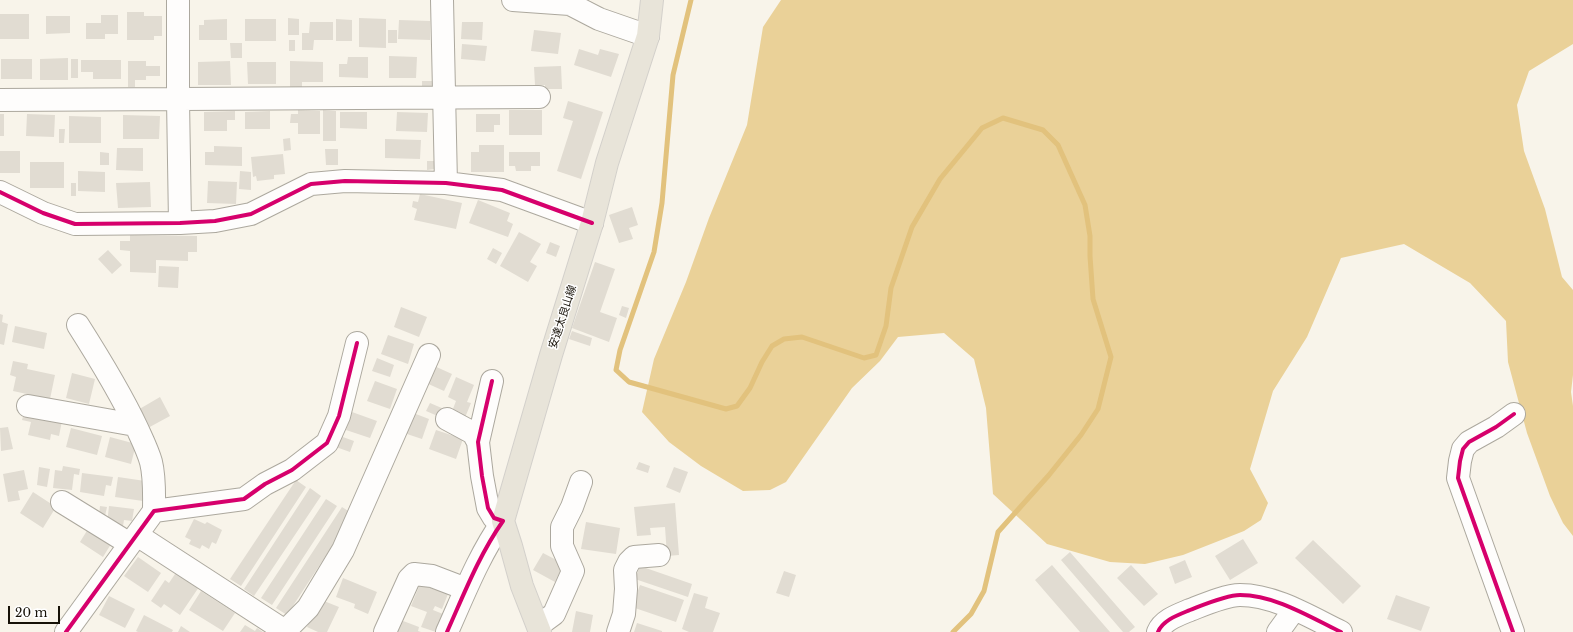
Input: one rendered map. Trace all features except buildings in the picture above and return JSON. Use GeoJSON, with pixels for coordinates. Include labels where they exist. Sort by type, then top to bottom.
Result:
{"type":"FeatureCollection","features":[{"type":"Feature","properties":{"kind":"main road","name":"安達太良山線"},"geometry":{"type":"LineString","coordinates":[[503,521],[550,355],[592,223],[608,163],[648,36],[652,0]]}},
{"type":"Feature","properties":{"kind":"main road"},"geometry":{"type":"LineString","coordinates":[[503,521],[522,586],[539,629]]}},
{"type":"Feature","properties":{"kind":"street"},"geometry":{"type":"LineString","coordinates":[[178,0],[180,222]]}},
{"type":"Feature","properties":{"kind":"street"},"geometry":{"type":"LineString","coordinates":[[442,0],[446,183]]}},
{"type":"Feature","properties":{"kind":"street"},"geometry":{"type":"LineString","coordinates":[[513,0],[570,4],[594,0]]}},
{"type":"Feature","properties":{"kind":"street"},"geometry":{"type":"LineString","coordinates":[[570,4],[599,19],[648,36]]}},
{"type":"Feature","properties":{"kind":"street"},"geometry":{"type":"LineString","coordinates":[[0,100],[444,99],[539,97]]}},
{"type":"Feature","properties":{"kind":"street"},"geometry":{"type":"LineString","coordinates":[[0,192],[43,213],[75,224],[180,222],[215,221],[251,214],[311,184],[345,180],[446,183],[502,190],[592,223]]}},
{"type":"Feature","properties":{"kind":"street"},"geometry":{"type":"LineString","coordinates":[[77,629],[154,511],[154,477],[151,462],[135,425],[106,369],[78,325]]}},
{"type":"Feature","properties":{"kind":"street"},"geometry":{"type":"LineString","coordinates":[[154,511],[244,499],[265,484],[292,470],[327,443],[340,416],[357,343]]}},
{"type":"Feature","properties":{"kind":"street"},"geometry":{"type":"LineString","coordinates":[[62,502],[134,540],[285,632],[308,608],[343,550],[429,355]]}},
{"type":"Feature","properties":{"kind":"street"},"geometry":{"type":"LineString","coordinates":[[478,442],[492,381]]}},
{"type":"Feature","properties":{"kind":"street"},"geometry":{"type":"LineString","coordinates":[[28,406],[135,425]]}},
{"type":"Feature","properties":{"kind":"street"},"geometry":{"type":"LineString","coordinates":[[1513,632],[1458,478],[1463,449],[1469,442],[1496,427],[1514,414]]}},
{"type":"Feature","properties":{"kind":"street"},"geometry":{"type":"LineString","coordinates":[[446,419],[474,433],[478,442],[488,508],[494,518],[503,521],[489,541],[447,632]]}},
{"type":"Feature","properties":{"kind":"street"},"geometry":{"type":"LineString","coordinates":[[539,629],[554,614],[573,571],[562,546],[562,527],[583,502],[581,482]]}},
{"type":"Feature","properties":{"kind":"street"},"geometry":{"type":"LineString","coordinates":[[618,632],[624,614],[626,589],[625,570],[629,562],[634,557],[659,555]]}},
{"type":"Feature","properties":{"kind":"street"},"geometry":{"type":"LineString","coordinates":[[385,632],[409,579],[414,574],[432,576],[466,589]]}},
{"type":"Feature","properties":{"kind":"street"},"geometry":{"type":"LineString","coordinates":[[1158,632],[1160,626],[1188,611],[1238,595],[1256,596],[1294,610],[1340,632]]}},
{"type":"Feature","properties":{"kind":"street"},"geometry":{"type":"LineString","coordinates":[[1278,632],[1294,610]]}},
{"type":"Feature","properties":{"kind":"shaded area"},"geometry":{"type":"Polygon","coordinates":[[[781,0],[1573,0],[1573,44],[1529,71],[1517,105],[1524,151],[1545,209],[1562,277],[1573,290],[1573,375],[1571,392],[1573,406],[1573,536],[1563,523],[1550,496],[1527,433],[1508,362],[1506,321],[1470,283],[1404,244],[1341,258],[1307,337],[1273,391],[1250,469],[1268,503],[1261,520],[1244,531],[1183,555],[1145,564],[1110,562],[1047,544],[993,494],[986,408],[974,359],[944,333],[898,337],[880,361],[852,388],[786,482],[770,490],[743,491],[701,466],[669,442],[642,412],[654,359],[686,282],[709,218],[747,125],[763,27],[781,0]]]}},
{"type":"Feature","properties":{"kind":"waterway"},"geometry":{"type":"LineString","coordinates":[[691,0],[673,75],[662,203],[654,252],[620,350],[616,370],[629,382],[726,409],[737,406],[750,388],[762,362],[772,346],[784,339],[802,337],[864,358],[876,355],[886,326],[891,288],[912,227],[940,179],[982,128],[1003,118],[1043,130],[1058,145],[1085,205],[1090,236],[1093,299],[1111,357],[1098,409],[1081,435],[1049,475],[998,532],[984,591],[971,614],[953,632]]}},
{"type":"Feature","properties":{"kind":"cycle path"},"geometry":{"type":"LineString","coordinates":[[0,192],[43,213],[75,224],[180,223],[215,221],[251,214],[311,184],[345,181],[446,183],[502,190],[592,223]]}},
{"type":"Feature","properties":{"kind":"cycle path"},"geometry":{"type":"LineString","coordinates":[[66,632],[154,511],[244,499],[265,484],[292,470],[327,443],[339,416],[357,343]]}},
{"type":"Feature","properties":{"kind":"cycle path"},"geometry":{"type":"LineString","coordinates":[[447,632],[479,561],[503,521],[494,518],[488,508],[478,442],[492,381]]}},
{"type":"Feature","properties":{"kind":"cycle path"},"geometry":{"type":"LineString","coordinates":[[1513,632],[1458,478],[1463,449],[1469,442],[1496,427],[1514,414]]}},
{"type":"Feature","properties":{"kind":"cycle path"},"geometry":{"type":"LineString","coordinates":[[1158,632],[1163,624],[1171,618],[1221,598],[1234,595],[1253,596],[1279,603],[1341,632]]}}]}
